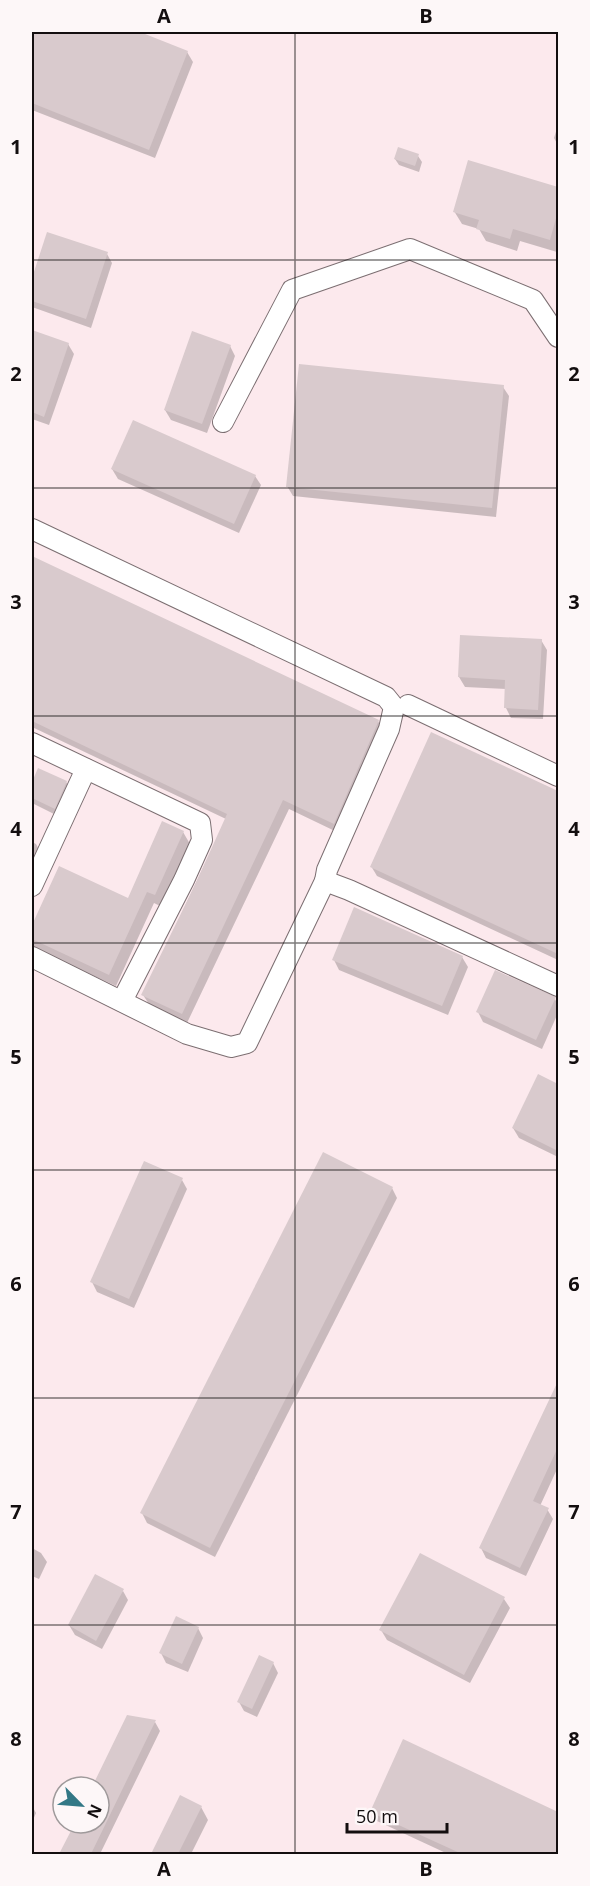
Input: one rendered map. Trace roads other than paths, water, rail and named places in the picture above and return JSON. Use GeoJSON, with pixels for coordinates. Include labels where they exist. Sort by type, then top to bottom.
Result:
{"type":"FeatureCollection","features":[{"type":"Feature","properties":{"kind":"lane"},"geometry":{"type":"LineString","coordinates":[[223,422],[292,290],[410,249],[533,300],[558,337]]}},
{"type":"Feature","properties":{"kind":"lane"},"geometry":{"type":"LineString","coordinates":[[32,529],[386,697],[394,707],[389,729],[327,870],[325,881],[247,1043],[231,1047],[187,1034],[32,957]]}},
{"type":"Feature","properties":{"kind":"lane"},"geometry":{"type":"LineString","coordinates":[[408,705],[558,776]]}},
{"type":"Feature","properties":{"kind":"lane"},"geometry":{"type":"LineString","coordinates":[[32,744],[200,823],[202,840],[122,1001]]}},
{"type":"Feature","properties":{"kind":"lane"},"geometry":{"type":"LineString","coordinates":[[32,886],[86,769]]}},
{"type":"Feature","properties":{"kind":"lane"},"geometry":{"type":"LineString","coordinates":[[325,881],[558,986]]}}]}
